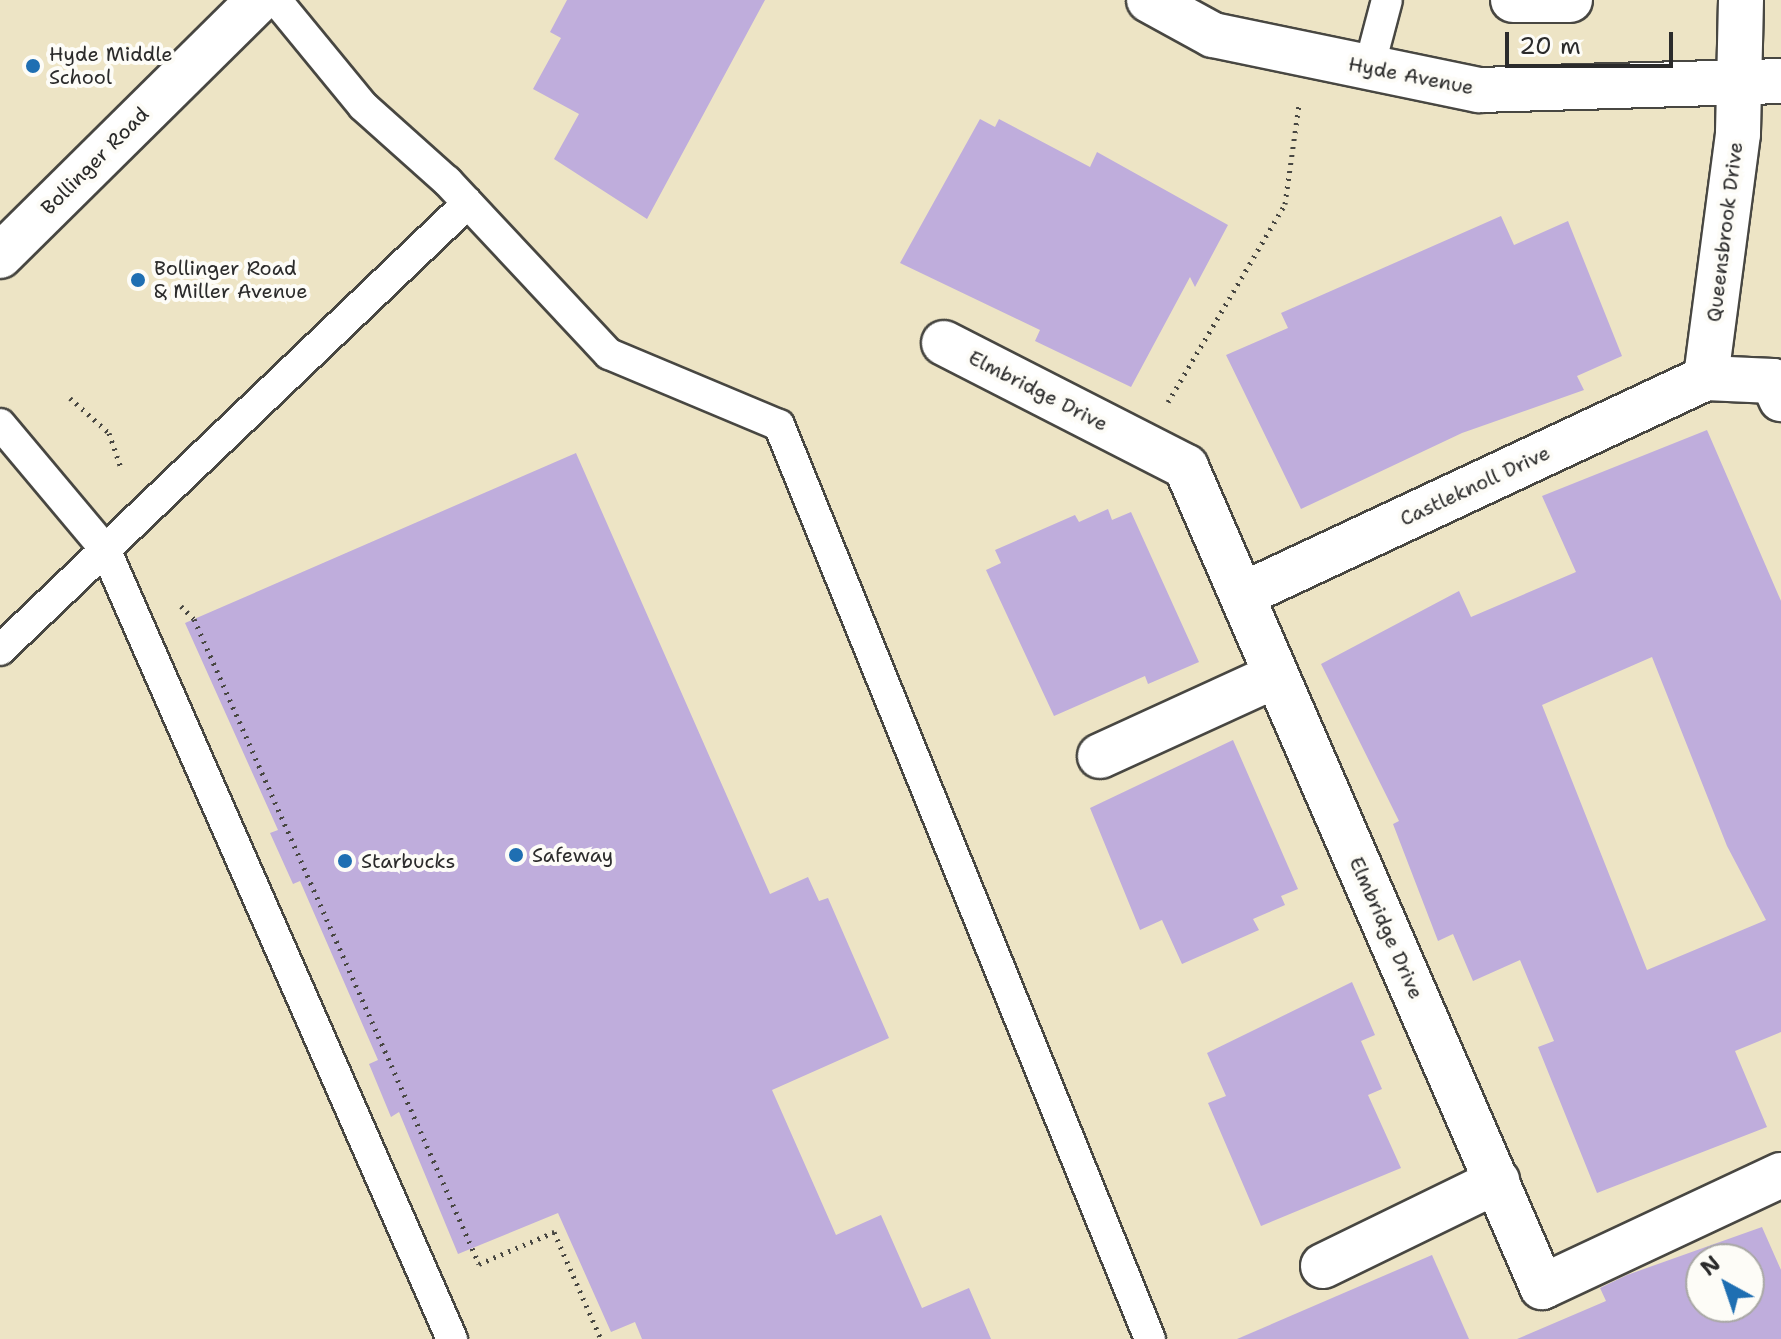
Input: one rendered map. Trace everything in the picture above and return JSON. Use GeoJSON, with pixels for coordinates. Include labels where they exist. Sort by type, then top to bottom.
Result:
{"type":"FeatureCollection","features":[{"type":"Feature","properties":{"kind":"street","name":"Bollinger Road"},"geometry":{"type":"LineString","coordinates":[[0,256],[259,0]]}},
{"type":"Feature","properties":{"kind":"street","name":"Hyde Avenue"},"geometry":{"type":"LineString","coordinates":[[1149,0],[1213,35],[1479,90],[1760,83]]}},
{"type":"Feature","properties":{"kind":"street"},"geometry":{"type":"LineString","coordinates":[[1513,0],[1570,0]]}},
{"type":"Feature","properties":{"kind":"street","name":"Queensbrook Drive"},"geometry":{"type":"LineString","coordinates":[[1706,378],[1760,83],[1741,0]]}},
{"type":"Feature","properties":{"kind":"street","name":"Elmbridge Drive"},"geometry":{"type":"LineString","coordinates":[[944,343],[1186,467],[1244,594],[1275,676],[1542,1287],[1781,1175]]}},
{"type":"Feature","properties":{"kind":"street"},"geometry":{"type":"LineString","coordinates":[[1706,378],[1773,381],[1781,399]]}},
{"type":"Feature","properties":{"kind":"street","name":"Castleknoll Drive"},"geometry":{"type":"LineString","coordinates":[[1244,594],[1706,378]]}},
{"type":"Feature","properties":{"kind":"street"},"geometry":{"type":"LineString","coordinates":[[1100,756],[1275,676]]}},
{"type":"Feature","properties":{"kind":"street"},"geometry":{"type":"LineString","coordinates":[[1323,1266],[1497,1181]]}},
{"type":"Feature","properties":{"kind":"lane"},"geometry":{"type":"LineString","coordinates":[[276,0],[363,106],[468,203],[609,354],[779,425],[1150,1339]]}},
{"type":"Feature","properties":{"kind":"lane"},"geometry":{"type":"LineString","coordinates":[[1369,68],[1387,0]]}},
{"type":"Feature","properties":{"kind":"lane"},"geometry":{"type":"LineString","coordinates":[[0,650],[468,203]]}},
{"type":"Feature","properties":{"kind":"lane"},"geometry":{"type":"LineString","coordinates":[[0,424],[105,549],[452,1339]]}},
{"type":"Feature","properties":{"kind":"path"},"geometry":{"type":"LineString","coordinates":[[1143,444],[1285,204],[1305,54]]}},
{"type":"Feature","properties":{"kind":"path"},"geometry":{"type":"LineString","coordinates":[[70,398],[109,433],[125,479]]}},
{"type":"Feature","properties":{"kind":"path"},"geometry":{"type":"LineString","coordinates":[[181,605],[194,619],[479,1264],[554,1232],[601,1339]]}},
{"type":"Feature","properties":{"kind":"building"},"geometry":{"type":"Polygon","coordinates":[[[567,0],[765,0],[647,219],[554,159],[579,114],[533,89],[561,38],[550,32],[567,0]]]}},
{"type":"Feature","properties":{"kind":"building"},"geometry":{"type":"Polygon","coordinates":[[[980,119],[995,127],[999,119],[1090,167],[1097,152],[1228,225],[1195,287],[1190,277],[1131,387],[1035,341],[1040,330],[900,263],[980,119]]]}},
{"type":"Feature","properties":{"kind":"building"},"geometry":{"type":"Polygon","coordinates":[[[1501,216],[1514,245],[1568,221],[1622,356],[1577,376],[1584,390],[1462,433],[1301,509],[1226,355],[1288,328],[1281,313],[1501,216]]]}},
{"type":"Feature","properties":{"kind":"building"},"geometry":{"type":"Polygon","coordinates":[[[1707,430],[1781,601],[1781,1032],[1735,1051],[1767,1127],[1597,1193],[1538,1047],[1554,1041],[1520,960],[1473,981],[1453,934],[1438,941],[1393,824],[1399,821],[1321,664],[1459,591],[1471,617],[1576,572],[1542,496],[1707,430]],[[1652,657],[1542,705],[1647,970],[1766,920],[1727,846],[1652,657]]]}},
{"type":"Feature","properties":{"kind":"building","name":"Safeway"},"geometry":{"type":"Polygon","coordinates":[[[576,453],[770,894],[808,877],[819,901],[828,898],[889,1038],[772,1090],[836,1235],[881,1215],[922,1308],[969,1288],[991,1339],[642,1339],[635,1322],[611,1332],[558,1213],[458,1254],[399,1112],[391,1117],[369,1064],[378,1060],[300,881],[293,884],[270,833],[278,830],[185,623],[576,453]]]}},
{"type":"Feature","properties":{"kind":"building"},"geometry":{"type":"Polygon","coordinates":[[[1108,509],[1112,520],[1131,512],[1199,662],[1148,684],[1145,676],[1054,716],[986,570],[1001,563],[995,550],[1075,515],[1079,522],[1108,509]]]}},
{"type":"Feature","properties":{"kind":"building"},"geometry":{"type":"Polygon","coordinates":[[[1233,740],[1298,889],[1281,896],[1285,905],[1253,919],[1259,930],[1182,964],[1162,920],[1140,930],[1090,808],[1233,740]]]}},
{"type":"Feature","properties":{"kind":"building"},"geometry":{"type":"Polygon","coordinates":[[[1352,982],[1375,1035],[1361,1041],[1382,1089],[1368,1095],[1401,1168],[1261,1226],[1208,1103],[1226,1096],[1207,1053],[1352,982]]]}},
{"type":"Feature","properties":{"kind":"building"},"geometry":{"type":"Polygon","coordinates":[[[1762,1227],[1781,1270],[1781,1339],[1517,1339],[1606,1301],[1600,1288],[1685,1254],[1685,1323],[1765,1323],[1765,1243],[1717,1243],[1762,1227]]]}},
{"type":"Feature","properties":{"kind":"building"},"geometry":{"type":"Polygon","coordinates":[[[1432,1255],[1469,1339],[1237,1339],[1432,1255]]]}},
{"type":"Feature","properties":{"kind":"place","name":"Hyde Middle School"},"geometry":{"type":"Point","coordinates":[33,66]}},
{"type":"Feature","properties":{"kind":"place","name":"Bollinger Road & Miller Avenue"},"geometry":{"type":"Point","coordinates":[138,280]}},
{"type":"Feature","properties":{"kind":"place","name":"Safeway"},"geometry":{"type":"Point","coordinates":[516,855]}},
{"type":"Feature","properties":{"kind":"place","name":"Starbucks"},"geometry":{"type":"Point","coordinates":[345,861]}}]}
